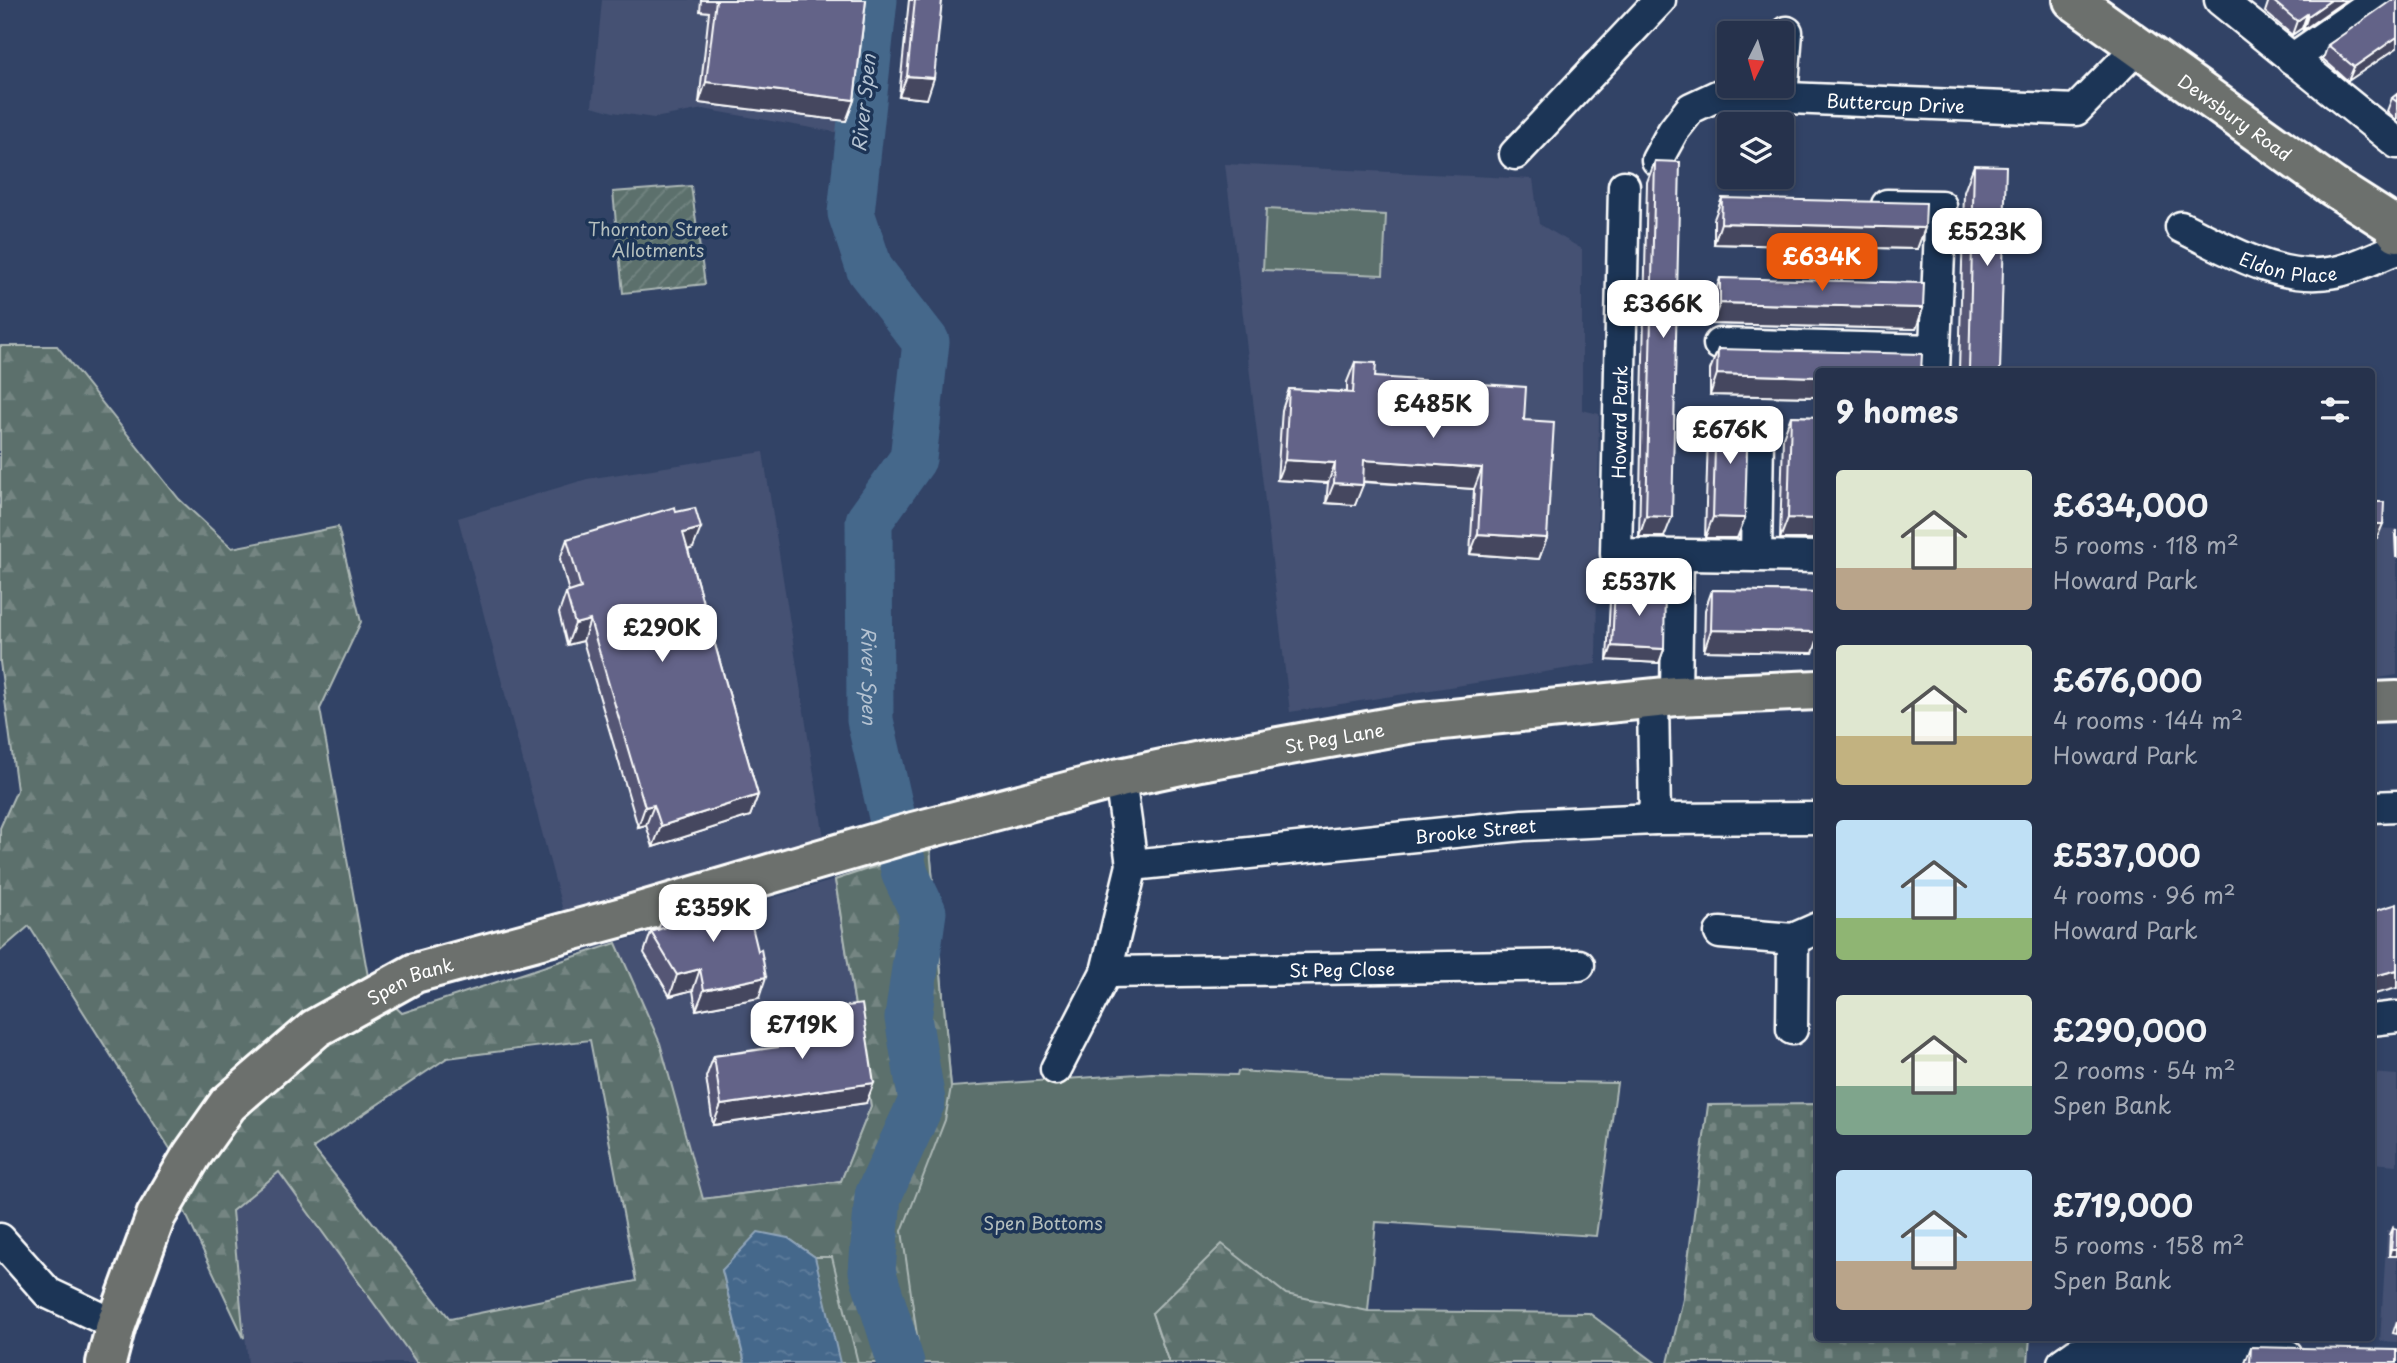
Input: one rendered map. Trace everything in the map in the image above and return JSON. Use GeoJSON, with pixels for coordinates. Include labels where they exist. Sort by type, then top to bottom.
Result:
{"type":"FeatureCollection","features":[{"type":"Feature","properties":{"kind":"main road","name":"Dewsbury Road"},"geometry":{"type":"LineString","coordinates":[[2073,0],[2332,186],[2390,223],[2397,232]]}},
{"type":"Feature","properties":{"kind":"main road","name":"St Peg Lane"},"geometry":{"type":"LineString","coordinates":[[862,847],[1120,778],[1413,723],[1664,698],[1815,690]]}},
{"type":"Feature","properties":{"kind":"main road"},"geometry":{"type":"LineString","coordinates":[[2375,702],[2397,701]]}},
{"type":"Feature","properties":{"kind":"main road","name":"Spen Bank"},"geometry":{"type":"LineString","coordinates":[[106,1363],[156,1216],[192,1155],[228,1104],[316,1028],[415,973],[569,932],[862,847]]}},
{"type":"Feature","properties":{"kind":"street"},"geometry":{"type":"LineString","coordinates":[[1515,154],[1660,0]]}},
{"type":"Feature","properties":{"kind":"street"},"geometry":{"type":"LineString","coordinates":[[2220,0],[2397,143]]}},
{"type":"Feature","properties":{"kind":"street"},"geometry":{"type":"LineString","coordinates":[[2292,59],[2377,0]]}},
{"type":"Feature","properties":{"kind":"street","name":"Buttercup Drive"},"geometry":{"type":"LineString","coordinates":[[1794,98],[2076,110],[2138,47]]}},
{"type":"Feature","properties":{"kind":"street","name":"Buttercup Drive"},"geometry":{"type":"LineString","coordinates":[[1657,160],[1673,131],[1691,107],[1717,96]]}},
{"type":"Feature","properties":{"kind":"street","name":"Howard Park"},"geometry":{"type":"LineString","coordinates":[[1624,186],[1616,554],[1815,557]]}},
{"type":"Feature","properties":{"kind":"street"},"geometry":{"type":"LineString","coordinates":[[1719,344],[1935,360],[1941,206],[1857,204]]}},
{"type":"Feature","properties":{"kind":"street","name":"Eldon Place"},"geometry":{"type":"LineString","coordinates":[[2181,227],[2258,264],[2298,275],[2336,272],[2397,249]]}},
{"type":"Feature","properties":{"kind":"street"},"geometry":{"type":"LineString","coordinates":[[1756,556],[1758,439]]}},
{"type":"Feature","properties":{"kind":"street"},"geometry":{"type":"LineString","coordinates":[[1655,819],[1678,555]]}},
{"type":"Feature","properties":{"kind":"street"},"geometry":{"type":"LineString","coordinates":[[1056,1069],[1105,972],[1132,865],[1120,778]]}},
{"type":"Feature","properties":{"kind":"street"},"geometry":{"type":"LineString","coordinates":[[2375,807],[2397,806]]}},
{"type":"Feature","properties":{"kind":"street","name":"Brooke Street"},"geometry":{"type":"LineString","coordinates":[[1132,865],[1523,825],[1655,819],[1815,818]]}},
{"type":"Feature","properties":{"kind":"street"},"geometry":{"type":"LineString","coordinates":[[1720,933],[1805,933],[1792,1029]]}},
{"type":"Feature","properties":{"kind":"street","name":"St Peg Close"},"geometry":{"type":"LineString","coordinates":[[1105,972],[1579,965]]}},
{"type":"Feature","properties":{"kind":"street"},"geometry":{"type":"LineString","coordinates":[[2375,1020],[2397,1017]]}},
{"type":"Feature","properties":{"kind":"street"},"geometry":{"type":"LineString","coordinates":[[0,1239],[48,1293],[117,1325]]}},
{"type":"Feature","properties":{"kind":"street"},"geometry":{"type":"LineString","coordinates":[[2063,1363],[2077,1353],[2105,1352],[2315,1356]]}},
{"type":"Feature","properties":{"kind":"shaded area"},"geometry":{"type":"Polygon","coordinates":[[[602,0],[867,0],[852,135],[703,109],[654,118],[592,106],[602,0]]]}},
{"type":"Feature","properties":{"kind":"shaded area"},"geometry":{"type":"Polygon","coordinates":[[[1225,164],[1533,179],[1539,224],[1582,249],[1582,410],[1599,414],[1596,664],[1290,712],[1225,164]]]}},
{"type":"Feature","properties":{"kind":"shaded area"},"geometry":{"type":"Polygon","coordinates":[[[763,452],[825,844],[566,922],[458,518],[587,479],[763,452]]]}},
{"type":"Feature","properties":{"kind":"shaded area"},"geometry":{"type":"Polygon","coordinates":[[[2375,528],[2397,529],[2397,675],[2375,679],[2375,528]]]}},
{"type":"Feature","properties":{"kind":"shaded area"},"geometry":{"type":"Polygon","coordinates":[[[835,880],[871,1106],[841,1181],[702,1199],[660,1043],[616,943],[835,880]]]}},
{"type":"Feature","properties":{"kind":"shaded area"},"geometry":{"type":"Polygon","coordinates":[[[2375,1073],[2397,1075],[2397,1165],[2375,1163],[2375,1073]]]}},
{"type":"Feature","properties":{"kind":"shaded area"},"geometry":{"type":"Polygon","coordinates":[[[279,1172],[417,1363],[248,1363],[232,1211],[279,1172]]]}},
{"type":"Feature","properties":{"kind":"shaded area"},"geometry":{"type":"Polygon","coordinates":[[[2387,1230],[2397,1230],[2397,1342],[2380,1341],[2387,1230]]]}},
{"type":"Feature","properties":{"kind":"green space","name":"Thornton Street Allotments"},"geometry":{"type":"Polygon","coordinates":[[[691,186],[705,284],[623,293],[613,192],[691,186]]]}},
{"type":"Feature","properties":{"kind":"green space"},"geometry":{"type":"Polygon","coordinates":[[[1266,209],[1386,215],[1383,275],[1263,270],[1266,209]]]}},
{"type":"Feature","properties":{"kind":"green space"},"geometry":{"type":"Polygon","coordinates":[[[0,346],[57,346],[179,499],[232,548],[338,527],[361,622],[320,709],[369,982],[402,1013],[616,943],[660,1043],[703,1199],[841,1181],[871,1106],[835,880],[930,848],[951,1087],[945,1120],[902,1231],[921,1363],[858,1363],[832,1257],[815,1257],[788,1238],[722,1270],[745,1363],[417,1363],[279,1172],[232,1211],[244,1338],[184,1210],[174,1155],[29,926],[0,951],[0,828],[17,790],[0,662],[0,346]],[[590,1040],[447,1058],[313,1148],[450,1319],[636,1281],[590,1040]]]}},
{"type":"Feature","properties":{"kind":"green space","name":"Spen Bottoms"},"geometry":{"type":"Polygon","coordinates":[[[930,848],[951,1087],[1152,1073],[1237,1075],[1238,1071],[1328,1077],[1617,1083],[1596,1236],[1376,1222],[1368,1311],[1152,1313],[1169,1363],[745,1363],[702,1199],[841,1181],[871,1106],[835,880],[930,848]]]}},
{"type":"Feature","properties":{"kind":"green space"},"geometry":{"type":"Polygon","coordinates":[[[1815,1104],[1815,1341],[2030,1341],[2028,1363],[1668,1363],[1683,1299],[1708,1105],[1815,1104]]]}},
{"type":"Feature","properties":{"kind":"green space"},"geometry":{"type":"Polygon","coordinates":[[[1222,1244],[1286,1294],[1368,1311],[1589,1313],[1656,1363],[1169,1363],[1152,1313],[1222,1244]]]}},
{"type":"Feature","properties":{"kind":"water"},"geometry":{"type":"Polygon","coordinates":[[[758,1232],[788,1238],[815,1257],[840,1363],[745,1363],[722,1270],[758,1232]]]}},
{"type":"Feature","properties":{"kind":"building"},"geometry":{"type":"Polygon","coordinates":[[[716,0],[866,0],[854,100],[706,82],[716,0]]]}},
{"type":"Feature","properties":{"kind":"building"},"geometry":{"type":"Polygon","coordinates":[[[915,0],[942,0],[934,78],[907,76],[915,0]]]}},
{"type":"Feature","properties":{"kind":"building"},"geometry":{"type":"Polygon","coordinates":[[[2272,0],[2331,0],[2297,21],[2272,0]]]}},
{"type":"Feature","properties":{"kind":"building"},"geometry":{"type":"Polygon","coordinates":[[[2392,0],[2397,0],[2397,37],[2354,67],[2328,45],[2392,0]]]}},
{"type":"Feature","properties":{"kind":"building"},"geometry":{"type":"Polygon","coordinates":[[[1655,161],[1680,162],[1672,517],[1646,516],[1655,161]]]}},
{"type":"Feature","properties":{"kind":"building"},"geometry":{"type":"Polygon","coordinates":[[[1974,165],[2006,166],[2000,368],[1969,368],[1974,165]]]}},
{"type":"Feature","properties":{"kind":"building"},"geometry":{"type":"Polygon","coordinates":[[[1722,198],[1926,203],[1925,228],[1721,223],[1722,198]]]}},
{"type":"Feature","properties":{"kind":"building"},"geometry":{"type":"Polygon","coordinates":[[[1720,278],[1924,283],[1923,308],[1720,303],[1720,278]]]}},
{"type":"Feature","properties":{"kind":"building"},"geometry":{"type":"Polygon","coordinates":[[[1718,349],[1922,354],[1921,368],[1815,368],[1815,377],[1717,374],[1718,349]]]}},
{"type":"Feature","properties":{"kind":"building"},"geometry":{"type":"Polygon","coordinates":[[[1355,362],[1376,363],[1375,377],[1526,387],[1524,420],[1554,422],[1547,538],[1478,534],[1482,468],[1364,460],[1363,485],[1334,483],[1335,463],[1285,460],[1289,389],[1353,393],[1355,362]]]}},
{"type":"Feature","properties":{"kind":"building"},"geometry":{"type":"Polygon","coordinates":[[[1716,414],[1748,415],[1745,518],[1713,517],[1716,414]]]}},
{"type":"Feature","properties":{"kind":"building"},"geometry":{"type":"Polygon","coordinates":[[[1791,416],[1815,417],[1815,519],[1788,518],[1791,416]]]}},
{"type":"Feature","properties":{"kind":"building"},"geometry":{"type":"Polygon","coordinates":[[[2375,502],[2384,502],[2383,524],[2375,524],[2375,502]]]}},
{"type":"Feature","properties":{"kind":"building"},"geometry":{"type":"Polygon","coordinates":[[[675,507],[676,512],[695,508],[701,528],[683,533],[758,795],[661,826],[654,805],[645,807],[590,620],[575,624],[566,593],[581,588],[567,539],[675,507]]]}},
{"type":"Feature","properties":{"kind":"building"},"geometry":{"type":"Polygon","coordinates":[[[1615,587],[1665,589],[1664,649],[1612,646],[1615,587]]]}},
{"type":"Feature","properties":{"kind":"building"},"geometry":{"type":"Polygon","coordinates":[[[1712,590],[1815,592],[1815,632],[1711,630],[1712,590]]]}},
{"type":"Feature","properties":{"kind":"building"},"geometry":{"type":"Polygon","coordinates":[[[745,897],[758,951],[761,949],[766,977],[704,990],[700,969],[677,975],[651,932],[666,927],[663,917],[745,897]]]}},
{"type":"Feature","properties":{"kind":"building"},"geometry":{"type":"Polygon","coordinates":[[[2397,904],[2397,970],[2375,976],[2375,911],[2397,904]]]}},
{"type":"Feature","properties":{"kind":"building"},"geometry":{"type":"Polygon","coordinates":[[[862,1004],[874,1083],[721,1105],[714,1056],[815,1042],[810,1011],[862,1004]]]}},
{"type":"Feature","properties":{"kind":"building"},"geometry":{"type":"Polygon","coordinates":[[[2393,1228],[2397,1229],[2397,1249],[2391,1249],[2393,1228]]]}},
{"type":"Feature","properties":{"kind":"building"},"geometry":{"type":"Polygon","coordinates":[[[2251,1347],[2397,1350],[2397,1363],[2250,1363],[2251,1347]]]}},
{"type":"Feature","properties":{"kind":"waterway","name":"River Spen"},"geometry":{"type":"LineString","coordinates":[[874,0],[851,213],[870,270],[926,342],[913,459],[869,521],[870,720],[905,874],[923,912],[908,1018],[922,1101],[878,1196],[872,1271],[901,1363]]}}]}
